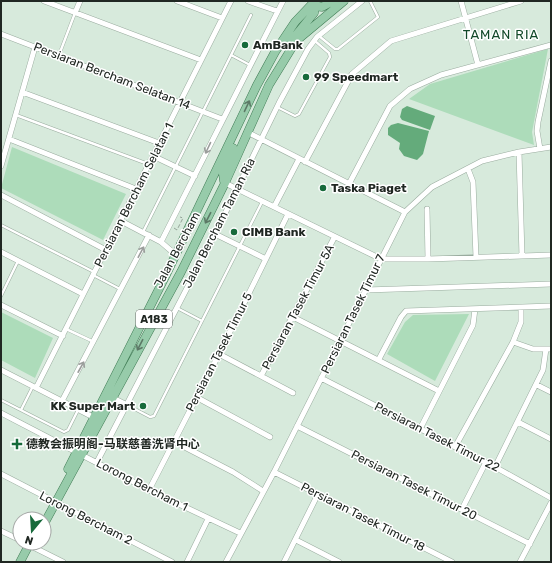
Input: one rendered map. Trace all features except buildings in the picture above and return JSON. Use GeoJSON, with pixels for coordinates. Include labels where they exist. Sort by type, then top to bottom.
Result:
{"type":"FeatureCollection","features":[{"type":"Feature","properties":{"kind":"main road"},"geometry":{"type":"LineString","coordinates":[[284,58],[287,48],[295,34],[311,17],[315,4],[322,7],[333,1]]}},
{"type":"Feature","properties":{"kind":"main road","name":"Jalan Bercham"},"geometry":{"type":"LineString","coordinates":[[50,511],[79,453],[113,398],[225,183],[268,85],[296,41],[308,29],[344,1]]}},
{"type":"Feature","properties":{"kind":"main road","name":"Jalan Bercham"},"geometry":{"type":"LineString","coordinates":[[79,453],[93,417],[176,255],[275,52],[295,22],[315,4]]}},
{"type":"Feature","properties":{"kind":"main road"},"geometry":{"type":"LineString","coordinates":[[225,183],[224,174],[238,136],[238,126]]}},
{"type":"Feature","properties":{"kind":"main road"},"geometry":{"type":"LineString","coordinates":[[157,315],[159,303],[177,267],[178,260],[176,255]]}},
{"type":"Feature","properties":{"kind":"main road","name":"Jalan Bercham"},"geometry":{"type":"LineString","coordinates":[[47,511],[54,501]]}},
{"type":"Feature","properties":{"kind":"main road"},"geometry":{"type":"LineString","coordinates":[[20,562],[26,551]]}},
{"type":"Feature","properties":{"kind":"main road"},"geometry":{"type":"LineString","coordinates":[[24,562],[28,551]]}},
{"type":"Feature","properties":{"kind":"street"},"geometry":{"type":"LineString","coordinates":[[44,1],[201,60]]}},
{"type":"Feature","properties":{"kind":"street"},"geometry":{"type":"LineString","coordinates":[[75,13],[80,1]]}},
{"type":"Feature","properties":{"kind":"street"},"geometry":{"type":"LineString","coordinates":[[177,1],[222,18]]}},
{"type":"Feature","properties":{"kind":"street","name":"Persiaran Bercham Selatan 1"},"geometry":{"type":"LineString","coordinates":[[34,387],[66,329],[231,1]]}},
{"type":"Feature","properties":{"kind":"street"},"geometry":{"type":"LineString","coordinates":[[248,1],[277,11]]}},
{"type":"Feature","properties":{"kind":"street"},"geometry":{"type":"LineString","coordinates":[[161,242],[283,1]]}},
{"type":"Feature","properties":{"kind":"street","name":"Jalan Bercham Taman Ria"},"geometry":{"type":"LineString","coordinates":[[97,462],[215,234],[277,107],[314,41],[362,1]]}},
{"type":"Feature","properties":{"kind":"street"},"geometry":{"type":"LineString","coordinates":[[461,1],[478,65]]}},
{"type":"Feature","properties":{"kind":"street"},"geometry":{"type":"LineString","coordinates":[[305,162],[334,105],[356,68],[397,38],[521,1]]}},
{"type":"Feature","properties":{"kind":"street","name":"Persiaran Bercham Selatan 14"},"geometry":{"type":"LineString","coordinates":[[1,34],[222,119]]}},
{"type":"Feature","properties":{"kind":"street"},"geometry":{"type":"LineString","coordinates":[[348,184],[368,144],[393,102],[422,82],[551,45]]}},
{"type":"Feature","properties":{"kind":"street"},"geometry":{"type":"LineString","coordinates":[[1,166],[35,47]]}},
{"type":"Feature","properties":{"kind":"street"},"geometry":{"type":"LineString","coordinates":[[540,149],[537,131],[538,122],[551,60]]}},
{"type":"Feature","properties":{"kind":"street"},"geometry":{"type":"LineString","coordinates":[[22,92],[159,143]]}},
{"type":"Feature","properties":{"kind":"street"},"geometry":{"type":"LineString","coordinates":[[247,132],[405,212]]}},
{"type":"Feature","properties":{"kind":"street"},"geometry":{"type":"LineString","coordinates":[[9,139],[136,189]]}},
{"type":"Feature","properties":{"kind":"street","name":"Persiaran Tasek Timur 7"},"geometry":{"type":"LineString","coordinates":[[226,562],[240,533],[274,472],[405,212],[432,187],[491,158],[519,152],[551,148]]}},
{"type":"Feature","properties":{"kind":"street"},"geometry":{"type":"LineString","coordinates":[[519,152],[522,256]]}},
{"type":"Feature","properties":{"kind":"street"},"geometry":{"type":"LineString","coordinates":[[153,156],[195,176]]}},
{"type":"Feature","properties":{"kind":"street"},"geometry":{"type":"LineString","coordinates":[[274,207],[299,159]]}},
{"type":"Feature","properties":{"kind":"street"},"geometry":{"type":"LineString","coordinates":[[468,169],[473,182],[476,257]]}},
{"type":"Feature","properties":{"kind":"street"},"geometry":{"type":"LineString","coordinates":[[225,183],[334,238],[381,259],[551,256]]}},
{"type":"Feature","properties":{"kind":"street"},"geometry":{"type":"LineString","coordinates":[[1,195],[106,250]]}},
{"type":"Feature","properties":{"kind":"street"},"geometry":{"type":"LineString","coordinates":[[427,209],[428,259]]}},
{"type":"Feature","properties":{"kind":"street","name":"Persiaran Tasek Timur 5"},"geometry":{"type":"LineString","coordinates":[[149,490],[219,354],[288,214]]}},
{"type":"Feature","properties":{"kind":"street"},"geometry":{"type":"LineString","coordinates":[[121,221],[161,242],[176,255]]}},
{"type":"Feature","properties":{"kind":"street"},"geometry":{"type":"LineString","coordinates":[[215,234],[266,259]]}},
{"type":"Feature","properties":{"kind":"street"},"geometry":{"type":"LineString","coordinates":[[62,401],[149,235]]}},
{"type":"Feature","properties":{"kind":"street","name":"Persiaran Tasek Timur 5A"},"geometry":{"type":"LineString","coordinates":[[261,376],[334,238]]}},
{"type":"Feature","properties":{"kind":"street"},"geometry":{"type":"LineString","coordinates":[[1,252],[83,294]]}},
{"type":"Feature","properties":{"kind":"street"},"geometry":{"type":"LineString","coordinates":[[366,290],[551,284]]}},
{"type":"Feature","properties":{"kind":"street"},"geometry":{"type":"LineString","coordinates":[[1,305],[62,336]]}},
{"type":"Feature","properties":{"kind":"street"},"geometry":{"type":"LineString","coordinates":[[379,359],[402,314],[406,311],[551,306]]}},
{"type":"Feature","properties":{"kind":"street"},"geometry":{"type":"LineString","coordinates":[[455,446],[513,342],[521,322],[521,308]]}},
{"type":"Feature","properties":{"kind":"street"},"geometry":{"type":"LineString","coordinates":[[420,428],[473,325],[475,309]]}},
{"type":"Feature","properties":{"kind":"street"},"geometry":{"type":"LineString","coordinates":[[293,317],[379,359],[439,391]]}},
{"type":"Feature","properties":{"kind":"street"},"geometry":{"type":"LineString","coordinates":[[495,467],[537,385],[545,365],[549,349],[533,349],[513,342]]}},
{"type":"Feature","properties":{"kind":"street"},"geometry":{"type":"LineString","coordinates":[[219,354],[293,393]]}},
{"type":"Feature","properties":{"kind":"street"},"geometry":{"type":"LineString","coordinates":[[1,370],[93,417]]}},
{"type":"Feature","properties":{"kind":"street","name":"Persiaran Tasek Timur 22"},"geometry":{"type":"LineString","coordinates":[[321,378],[486,462],[551,498]]}},
{"type":"Feature","properties":{"kind":"street"},"geometry":{"type":"LineString","coordinates":[[537,385],[551,392]]}},
{"type":"Feature","properties":{"kind":"street"},"geometry":{"type":"LineString","coordinates":[[196,397],[270,437]]}},
{"type":"Feature","properties":{"kind":"street"},"geometry":{"type":"LineString","coordinates":[[113,398],[127,405]]}},
{"type":"Feature","properties":{"kind":"street","name":"Lorong Bercham 1"},"geometry":{"type":"LineString","coordinates":[[1,413],[149,490],[240,533]]}},
{"type":"Feature","properties":{"kind":"street"},"geometry":{"type":"LineString","coordinates":[[518,422],[551,439]]}},
{"type":"Feature","properties":{"kind":"street","name":"Persiaran Tasek Timur 20"},"geometry":{"type":"LineString","coordinates":[[297,426],[530,544]]}},
{"type":"Feature","properties":{"kind":"street"},"geometry":{"type":"LineString","coordinates":[[173,441],[233,472],[263,491]]}},
{"type":"Feature","properties":{"kind":"street"},"geometry":{"type":"LineString","coordinates":[[462,509],[486,462]]}},
{"type":"Feature","properties":{"kind":"street","name":"Persiaran Tasek Timur 18"},"geometry":{"type":"LineString","coordinates":[[274,472],[452,562]]}},
{"type":"Feature","properties":{"kind":"street","name":"Lorong Bercham 2"},"geometry":{"type":"LineString","coordinates":[[1,474],[172,562]]}},
{"type":"Feature","properties":{"kind":"street"},"geometry":{"type":"LineString","coordinates":[[284,562],[318,494]]}},
{"type":"Feature","properties":{"kind":"street"},"geometry":{"type":"LineString","coordinates":[[520,562],[551,503]]}},
{"type":"Feature","properties":{"kind":"street"},"geometry":{"type":"LineString","coordinates":[[186,562],[208,519]]}},
{"type":"Feature","properties":{"kind":"street"},"geometry":{"type":"LineString","coordinates":[[1,531],[12,536]]}},
{"type":"Feature","properties":{"kind":"street"},"geometry":{"type":"LineString","coordinates":[[296,540],[339,562]]}},
{"type":"Feature","properties":{"kind":"street"},"geometry":{"type":"LineString","coordinates":[[43,551],[63,562]]}},
{"type":"Feature","properties":{"kind":"lane"},"geometry":{"type":"LineString","coordinates":[[319,36],[338,49],[378,17],[370,1]]}},
{"type":"Feature","properties":{"kind":"lane"},"geometry":{"type":"LineString","coordinates":[[58,56],[75,13]]}},
{"type":"Feature","properties":{"kind":"lane"},"geometry":{"type":"LineString","coordinates":[[143,232],[251,15]]}},
{"type":"Feature","properties":{"kind":"lane"},"geometry":{"type":"LineString","coordinates":[[277,107],[295,116],[299,114],[330,57],[329,53],[314,41]]}},
{"type":"Feature","properties":{"kind":"lane"},"geometry":{"type":"LineString","coordinates":[[231,56],[251,65]]}},
{"type":"Feature","properties":{"kind":"lane"},"geometry":{"type":"LineString","coordinates":[[16,114],[149,164]]}},
{"type":"Feature","properties":{"kind":"lane"},"geometry":{"type":"LineString","coordinates":[[127,405],[150,417],[154,416],[262,201]]}},
{"type":"Feature","properties":{"kind":"lane"},"geometry":{"type":"LineString","coordinates":[[1,225],[121,289]]}},
{"type":"Feature","properties":{"kind":"lane"},"geometry":{"type":"LineString","coordinates":[[1,296],[18,261]]}},
{"type":"Feature","properties":{"kind":"lane"},"geometry":{"type":"LineString","coordinates":[[177,308],[202,321]]}},
{"type":"Feature","properties":{"kind":"lane"},"geometry":{"type":"LineString","coordinates":[[66,329],[94,342]]}},
{"type":"Feature","properties":{"kind":"lane"},"geometry":{"type":"LineString","coordinates":[[21,410],[34,387]]}},
{"type":"Feature","properties":{"kind":"lane"},"geometry":{"type":"LineString","coordinates":[[1,400],[64,432],[68,430],[78,409]]}},
{"type":"Feature","properties":{"kind":"path"},"geometry":{"type":"LineString","coordinates":[[177,230],[183,218]]}},
{"type":"Feature","properties":{"kind":"shaded area"},"geometry":{"type":"Polygon","coordinates":[[[548,49],[532,132],[534,145],[409,99],[430,84],[548,49]]]}},
{"type":"Feature","properties":{"kind":"shaded area"},"geometry":{"type":"Polygon","coordinates":[[[407,106],[435,116],[430,130],[402,120],[400,117],[402,109],[407,106]]]}},
{"type":"Feature","properties":{"kind":"shaded area"},"geometry":{"type":"Polygon","coordinates":[[[398,123],[429,131],[423,154],[417,160],[404,156],[399,149],[400,143],[388,135],[388,128],[391,125],[398,123]]]}},
{"type":"Feature","properties":{"kind":"shaded area"},"geometry":{"type":"Polygon","coordinates":[[[12,147],[126,194],[103,240],[1,188],[12,147]]]}},
{"type":"Feature","properties":{"kind":"shaded area"},"geometry":{"type":"Polygon","coordinates":[[[1,312],[53,338],[35,378],[1,360],[1,312]]]}},
{"type":"Feature","properties":{"kind":"shaded area"},"geometry":{"type":"Polygon","coordinates":[[[469,314],[435,381],[387,354],[405,322],[413,315],[469,314]]]}},
{"type":"Feature","properties":{"kind":"place","name":"AmBank"},"geometry":{"type":"Point","coordinates":[245,45]}},
{"type":"Feature","properties":{"kind":"place","name":"99 Speedmart"},"geometry":{"type":"Point","coordinates":[306,77]}},
{"type":"Feature","properties":{"kind":"place","name":"Taska Piaget"},"geometry":{"type":"Point","coordinates":[323,188]}},
{"type":"Feature","properties":{"kind":"place","name":"CIMB Bank"},"geometry":{"type":"Point","coordinates":[234,232]}},
{"type":"Feature","properties":{"kind":"place","name":"KK Super Mart"},"geometry":{"type":"Point","coordinates":[143,406]}},
{"type":"Feature","properties":{"kind":"place","name":"德教会振明阁-马联慈善洗肾中心"},"geometry":{"type":"Point","coordinates":[17,444]}},
{"type":"Feature","properties":{"kind":"district","name":"TAMAN RIA"},"geometry":{"type":"Point","coordinates":[501,34]}}]}
